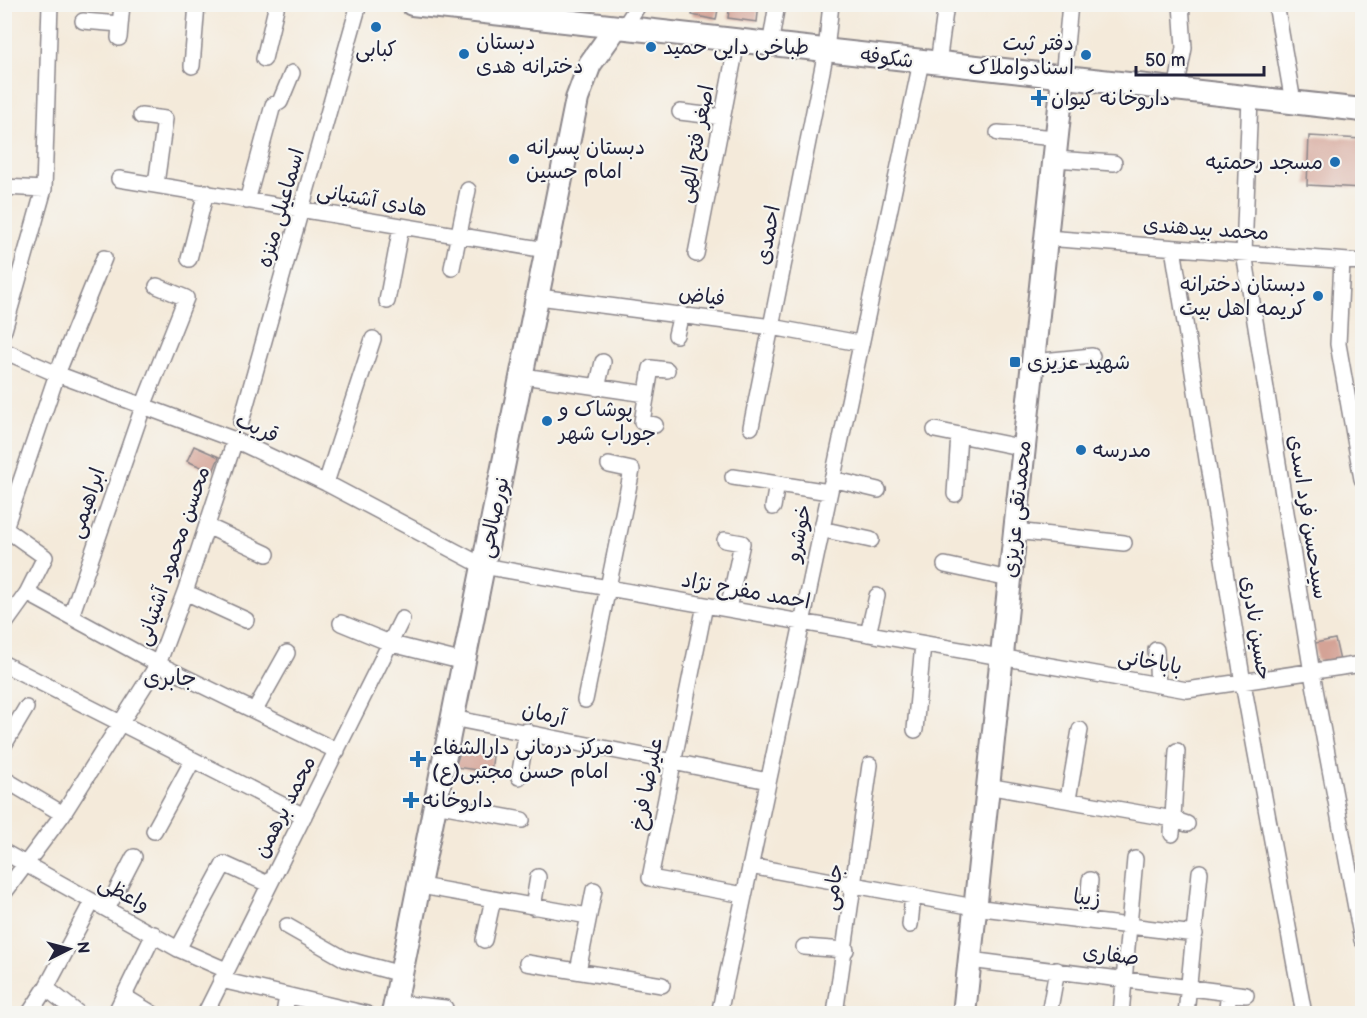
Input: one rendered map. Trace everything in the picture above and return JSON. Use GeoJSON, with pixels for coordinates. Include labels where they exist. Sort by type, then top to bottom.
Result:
{"type":"FeatureCollection","features":[{"type":"Feature","properties":{"kind":"main road","name":"شکوفه"},"geometry":{"type":"LineString","coordinates":[[412,4],[771,46],[1362,110]]}},
{"type":"Feature","properties":{"kind":"main road","name":"نورصالحی"},"geometry":{"type":"LineString","coordinates":[[395,1008],[577,99],[590,64],[619,29]]}},
{"type":"Feature","properties":{"kind":"main road","name":"محمدتقی عزیزی"},"geometry":{"type":"LineString","coordinates":[[964,1014],[1063,78]]}},
{"type":"Feature","properties":{"kind":"street"},"geometry":{"type":"LineString","coordinates":[[4,330],[44,189],[50,4]]}},
{"type":"Feature","properties":{"kind":"street"},"geometry":{"type":"LineString","coordinates":[[82,21],[119,31],[122,4]]}},
{"type":"Feature","properties":{"kind":"street"},"geometry":{"type":"LineString","coordinates":[[192,66],[197,4]]}},
{"type":"Feature","properties":{"kind":"street"},"geometry":{"type":"LineString","coordinates":[[264,59],[277,4]]}},
{"type":"Feature","properties":{"kind":"street","name":"اسماعیلی منزه"},"geometry":{"type":"LineString","coordinates":[[241,422],[303,209],[359,4]]}},
{"type":"Feature","properties":{"kind":"street"},"geometry":{"type":"LineString","coordinates":[[619,29],[639,4]]}},
{"type":"Feature","properties":{"kind":"street"},"geometry":{"type":"LineString","coordinates":[[771,46],[777,4]]}},
{"type":"Feature","properties":{"kind":"street","name":"احمدی"},"geometry":{"type":"LineString","coordinates":[[751,427],[826,51],[831,4]]}},
{"type":"Feature","properties":{"kind":"street","name":"خوشرو"},"geometry":{"type":"LineString","coordinates":[[719,1014],[860,343],[929,63],[946,4]]}},
{"type":"Feature","properties":{"kind":"street","name":"محمدتقی عزیزی"},"geometry":{"type":"LineString","coordinates":[[1063,78],[1070,4]]}},
{"type":"Feature","properties":{"kind":"street"},"geometry":{"type":"LineString","coordinates":[[1176,90],[1184,48],[1181,4]]}},
{"type":"Feature","properties":{"kind":"street"},"geometry":{"type":"LineString","coordinates":[[1276,4],[1293,102]]}},
{"type":"Feature","properties":{"kind":"street","name":"اصغر فتح الهی"},"geometry":{"type":"LineString","coordinates":[[696,254],[737,42]]}},
{"type":"Feature","properties":{"kind":"street"},"geometry":{"type":"LineString","coordinates":[[247,201],[273,105],[280,102],[292,73]]}},
{"type":"Feature","properties":{"kind":"street","name":"سیدحسن فرد اسدی"},"geometry":{"type":"LineString","coordinates":[[1250,98],[1244,253],[1312,673],[1362,940]]}},
{"type":"Feature","properties":{"kind":"street"},"geometry":{"type":"LineString","coordinates":[[680,112],[722,117]]}},
{"type":"Feature","properties":{"kind":"street"},"geometry":{"type":"LineString","coordinates":[[141,116],[165,119],[156,184]]}},
{"type":"Feature","properties":{"kind":"street"},"geometry":{"type":"LineString","coordinates":[[998,133],[1114,163]]}},
{"type":"Feature","properties":{"kind":"street","name":"هادی آشتیانی"},"geometry":{"type":"LineString","coordinates":[[119,179],[546,250]]}},
{"type":"Feature","properties":{"kind":"street"},"geometry":{"type":"LineString","coordinates":[[4,187],[44,189]]}},
{"type":"Feature","properties":{"kind":"street"},"geometry":{"type":"LineString","coordinates":[[452,268],[468,189]]}},
{"type":"Feature","properties":{"kind":"street"},"geometry":{"type":"LineString","coordinates":[[189,259],[206,192]]}},
{"type":"Feature","properties":{"kind":"street"},"geometry":{"type":"LineString","coordinates":[[387,301],[401,227]]}},
{"type":"Feature","properties":{"kind":"street","name":"محمد بیدهندی"},"geometry":{"type":"LineString","coordinates":[[1046,238],[1362,262]]}},
{"type":"Feature","properties":{"kind":"street","name":"حسین نادری"},"geometry":{"type":"LineString","coordinates":[[1173,248],[1243,683],[1304,1014]]}},
{"type":"Feature","properties":{"kind":"street"},"geometry":{"type":"LineString","coordinates":[[4,625],[27,593],[44,562],[43,554],[5,528],[57,374],[104,258]]}},
{"type":"Feature","properties":{"kind":"street"},"geometry":{"type":"LineString","coordinates":[[1342,261],[1338,344],[1362,479]]}},
{"type":"Feature","properties":{"kind":"street","name":"ابراهیمی"},"geometry":{"type":"LineString","coordinates":[[71,616],[144,404],[186,298],[158,286]]}},
{"type":"Feature","properties":{"kind":"street","name":"فیاض"},"geometry":{"type":"LineString","coordinates":[[539,297],[772,327],[860,343]]}},
{"type":"Feature","properties":{"kind":"street"},"geometry":{"type":"LineString","coordinates":[[676,335],[681,314]]}},
{"type":"Feature","properties":{"kind":"street"},"geometry":{"type":"LineString","coordinates":[[326,483],[373,339]]}},
{"type":"Feature","properties":{"kind":"street","name":"قریب"},"geometry":{"type":"LineString","coordinates":[[4,351],[57,374],[144,404],[235,440],[326,483],[483,566]]}},
{"type":"Feature","properties":{"kind":"street"},"geometry":{"type":"LineString","coordinates":[[1033,362],[1092,356]]}},
{"type":"Feature","properties":{"kind":"street"},"geometry":{"type":"LineString","coordinates":[[597,388],[603,362]]}},
{"type":"Feature","properties":{"kind":"street"},"geometry":{"type":"LineString","coordinates":[[648,423],[646,394],[651,368],[667,370]]}},
{"type":"Feature","properties":{"kind":"street"},"geometry":{"type":"LineString","coordinates":[[523,376],[646,394]]}},
{"type":"Feature","properties":{"kind":"street"},"geometry":{"type":"LineString","coordinates":[[936,430],[1024,448]]}},
{"type":"Feature","properties":{"kind":"street"},"geometry":{"type":"LineString","coordinates":[[955,494],[959,435]]}},
{"type":"Feature","properties":{"kind":"street","name":"محسن محمود آشتیانی"},"geometry":{"type":"LineString","coordinates":[[4,893],[63,814],[158,664],[185,592],[235,440]]}},
{"type":"Feature","properties":{"kind":"street"},"geometry":{"type":"LineString","coordinates":[[585,700],[632,470],[609,465]]}},
{"type":"Feature","properties":{"kind":"street"},"geometry":{"type":"LineString","coordinates":[[733,477],[777,484],[878,490]]}},
{"type":"Feature","properties":{"kind":"street"},"geometry":{"type":"LineString","coordinates":[[773,507],[777,484]]}},
{"type":"Feature","properties":{"kind":"street"},"geometry":{"type":"LineString","coordinates":[[207,526],[267,554]]}},
{"type":"Feature","properties":{"kind":"street"},"geometry":{"type":"LineString","coordinates":[[821,530],[871,540]]}},
{"type":"Feature","properties":{"kind":"street"},"geometry":{"type":"LineString","coordinates":[[1015,531],[1124,543]]}},
{"type":"Feature","properties":{"kind":"street"},"geometry":{"type":"LineString","coordinates":[[726,540],[742,543],[728,609]]}},
{"type":"Feature","properties":{"kind":"street"},"geometry":{"type":"LineString","coordinates":[[945,565],[1009,579]]}},
{"type":"Feature","properties":{"kind":"street","name":"احمد مفرح نژاد"},"geometry":{"type":"LineString","coordinates":[[483,566],[1001,658]]}},
{"type":"Feature","properties":{"kind":"street"},"geometry":{"type":"LineString","coordinates":[[185,592],[246,620]]}},
{"type":"Feature","properties":{"kind":"street"},"geometry":{"type":"LineString","coordinates":[[27,593],[158,664],[337,751]]}},
{"type":"Feature","properties":{"kind":"street"},"geometry":{"type":"LineString","coordinates":[[868,634],[878,596]]}},
{"type":"Feature","properties":{"kind":"street","name":"علیرضا فرخ"},"geometry":{"type":"LineString","coordinates":[[705,605],[650,878],[744,895]]}},
{"type":"Feature","properties":{"kind":"street","name":"محمد برهمن"},"geometry":{"type":"LineString","coordinates":[[205,1014],[268,884],[392,644],[402,619]]}},
{"type":"Feature","properties":{"kind":"street"},"geometry":{"type":"LineString","coordinates":[[341,623],[392,644],[464,662]]}},
{"type":"Feature","properties":{"kind":"street"},"geometry":{"type":"LineString","coordinates":[[915,730],[923,644]]}},
{"type":"Feature","properties":{"kind":"street"},"geometry":{"type":"LineString","coordinates":[[1156,650],[1158,685]]}},
{"type":"Feature","properties":{"kind":"street"},"geometry":{"type":"LineString","coordinates":[[255,711],[287,652]]}},
{"type":"Feature","properties":{"kind":"street","name":"باباخانی"},"geometry":{"type":"LineString","coordinates":[[1001,658],[1187,690],[1362,664]]}},
{"type":"Feature","properties":{"kind":"street"},"geometry":{"type":"LineString","coordinates":[[4,664],[304,816]]}},
{"type":"Feature","properties":{"kind":"street"},"geometry":{"type":"LineString","coordinates":[[4,745],[26,708]]}},
{"type":"Feature","properties":{"kind":"street","name":"آرمان"},"geometry":{"type":"LineString","coordinates":[[452,718],[527,731],[768,781]]}},
{"type":"Feature","properties":{"kind":"street"},"geometry":{"type":"LineString","coordinates":[[1068,800],[1080,730]]}},
{"type":"Feature","properties":{"kind":"street"},"geometry":{"type":"LineString","coordinates":[[519,777],[527,731]]}},
{"type":"Feature","properties":{"kind":"street"},"geometry":{"type":"LineString","coordinates":[[987,786],[1068,800],[1177,825],[1177,751]]}},
{"type":"Feature","properties":{"kind":"street"},"geometry":{"type":"LineString","coordinates":[[154,831],[193,760]]}},
{"type":"Feature","properties":{"kind":"street","name":"جامی"},"geometry":{"type":"LineString","coordinates":[[835,1014],[846,950],[870,765]]}},
{"type":"Feature","properties":{"kind":"street"},"geometry":{"type":"LineString","coordinates":[[4,779],[63,814]]}},
{"type":"Feature","properties":{"kind":"street"},"geometry":{"type":"LineString","coordinates":[[435,804],[522,820]]}},
{"type":"Feature","properties":{"kind":"street","name":"واعظی"},"geometry":{"type":"LineString","coordinates":[[4,852],[224,975],[287,996],[367,1014]]}},
{"type":"Feature","properties":{"kind":"street"},"geometry":{"type":"LineString","coordinates":[[107,909],[134,857]]}},
{"type":"Feature","properties":{"kind":"street"},"geometry":{"type":"LineString","coordinates":[[1121,1014],[1135,859]]}},
{"type":"Feature","properties":{"kind":"street"},"geometry":{"type":"LineString","coordinates":[[178,949],[224,864],[268,884]]}},
{"type":"Feature","properties":{"kind":"street","name":"زیبا"},"geometry":{"type":"LineString","coordinates":[[750,866],[974,907],[1130,924],[1195,934]]}},
{"type":"Feature","properties":{"kind":"street"},"geometry":{"type":"LineString","coordinates":[[1186,1014],[1200,872]]}},
{"type":"Feature","properties":{"kind":"street"},"geometry":{"type":"LineString","coordinates":[[533,907],[538,877]]}},
{"type":"Feature","properties":{"kind":"street"},"geometry":{"type":"LineString","coordinates":[[1087,919],[1090,880]]}},
{"type":"Feature","properties":{"kind":"street"},"geometry":{"type":"LineString","coordinates":[[421,886],[588,916]]}},
{"type":"Feature","properties":{"kind":"street"},"geometry":{"type":"LineString","coordinates":[[578,971],[594,890]]}},
{"type":"Feature","properties":{"kind":"street"},"geometry":{"type":"LineString","coordinates":[[910,925],[914,895]]}},
{"type":"Feature","properties":{"kind":"street"},"geometry":{"type":"LineString","coordinates":[[484,940],[493,899]]}},
{"type":"Feature","properties":{"kind":"street"},"geometry":{"type":"LineString","coordinates":[[28,1014],[46,988],[93,902]]}},
{"type":"Feature","properties":{"kind":"street"},"geometry":{"type":"LineString","coordinates":[[287,926],[345,959],[401,974]]}},
{"type":"Feature","properties":{"kind":"street"},"geometry":{"type":"LineString","coordinates":[[115,1014],[154,934]]}},
{"type":"Feature","properties":{"kind":"street"},"geometry":{"type":"LineString","coordinates":[[804,946],[846,950]]}},
{"type":"Feature","properties":{"kind":"street","name":"صفاری"},"geometry":{"type":"LineString","coordinates":[[970,960],[1246,995]]}},
{"type":"Feature","properties":{"kind":"street"},"geometry":{"type":"LineString","coordinates":[[527,963],[662,985]]}},
{"type":"Feature","properties":{"kind":"street"},"geometry":{"type":"LineString","coordinates":[[1049,1014],[1057,970]]}},
{"type":"Feature","properties":{"kind":"street"},"geometry":{"type":"LineString","coordinates":[[46,988],[79,1014]]}},
{"type":"Feature","properties":{"kind":"street"},"geometry":{"type":"LineString","coordinates":[[1226,1014],[1229,994]]}},
{"type":"Feature","properties":{"kind":"street"},"geometry":{"type":"LineString","coordinates":[[284,1014],[287,996]]}},
{"type":"Feature","properties":{"kind":"street"},"geometry":{"type":"LineString","coordinates":[[125,997],[153,1014]]}},
{"type":"Feature","properties":{"kind":"street"},"geometry":{"type":"LineString","coordinates":[[395,1008],[445,1008],[444,1014]]}},
{"type":"Feature","properties":{"kind":"building"},"geometry":{"type":"Polygon","coordinates":[[[694,4],[719,4],[716,20],[692,15],[694,4]]]}},
{"type":"Feature","properties":{"kind":"building"},"geometry":{"type":"Polygon","coordinates":[[[730,4],[759,4],[757,22],[728,18],[730,4]]]}},
{"type":"Feature","properties":{"kind":"building","name":"مسجد رحمتیه"},"geometry":{"type":"Polygon","coordinates":[[[1309,136],[1362,139],[1362,188],[1307,185],[1309,136]]]}},
{"type":"Feature","properties":{"kind":"building"},"geometry":{"type":"Polygon","coordinates":[[[194,446],[219,457],[213,472],[187,461],[194,446]]]}},
{"type":"Feature","properties":{"kind":"building"},"geometry":{"type":"Polygon","coordinates":[[[1335,639],[1340,661],[1324,663],[1316,660],[1315,643],[1335,639]]]}},
{"type":"Feature","properties":{"kind":"building"},"geometry":{"type":"Polygon","coordinates":[[[460,752],[493,756],[491,772],[455,767],[460,752]]]}},
{"type":"Feature","properties":{"kind":"place","name":"کبابی"},"geometry":{"type":"Point","coordinates":[376,27]}},
{"type":"Feature","properties":{"kind":"place","name":"طباخی دایی حمید"},"geometry":{"type":"Point","coordinates":[651,47]}},
{"type":"Feature","properties":{"kind":"place","name":"دبستان دخترانه هدی"},"geometry":{"type":"Point","coordinates":[464,54]}},
{"type":"Feature","properties":{"kind":"place","name":"دفتر ثبت اسنادواملاک"},"geometry":{"type":"Point","coordinates":[1086,55]}},
{"type":"Feature","properties":{"kind":"place","name":"داروخانه کیوان"},"geometry":{"type":"Point","coordinates":[1039,98]}},
{"type":"Feature","properties":{"kind":"place","name":"دبستان پسرانه امام حسین"},"geometry":{"type":"Point","coordinates":[514,159]}},
{"type":"Feature","properties":{"kind":"place","name":"مسجد رحمتیه"},"geometry":{"type":"Point","coordinates":[1335,162]}},
{"type":"Feature","properties":{"kind":"place","name":"دبستان دخترانه کریمه اهل بیت"},"geometry":{"type":"Point","coordinates":[1318,296]}},
{"type":"Feature","properties":{"kind":"place","name":"شهید عزیزی"},"geometry":{"type":"Point","coordinates":[1015,362]}},
{"type":"Feature","properties":{"kind":"place","name":"پوشاک و جوراب شهر"},"geometry":{"type":"Point","coordinates":[547,421]}},
{"type":"Feature","properties":{"kind":"place","name":"مدرسه"},"geometry":{"type":"Point","coordinates":[1081,450]}},
{"type":"Feature","properties":{"kind":"place","name":"مرکز درمانی دارالشفاء امام حسن مجتبی(ع)"},"geometry":{"type":"Point","coordinates":[418,759]}},
{"type":"Feature","properties":{"kind":"place","name":"داروخانه"},"geometry":{"type":"Point","coordinates":[411,800]}},
{"type":"Feature","properties":{"kind":"district","name":"جابری"},"geometry":{"type":"Point","coordinates":[170,678]}}]}
